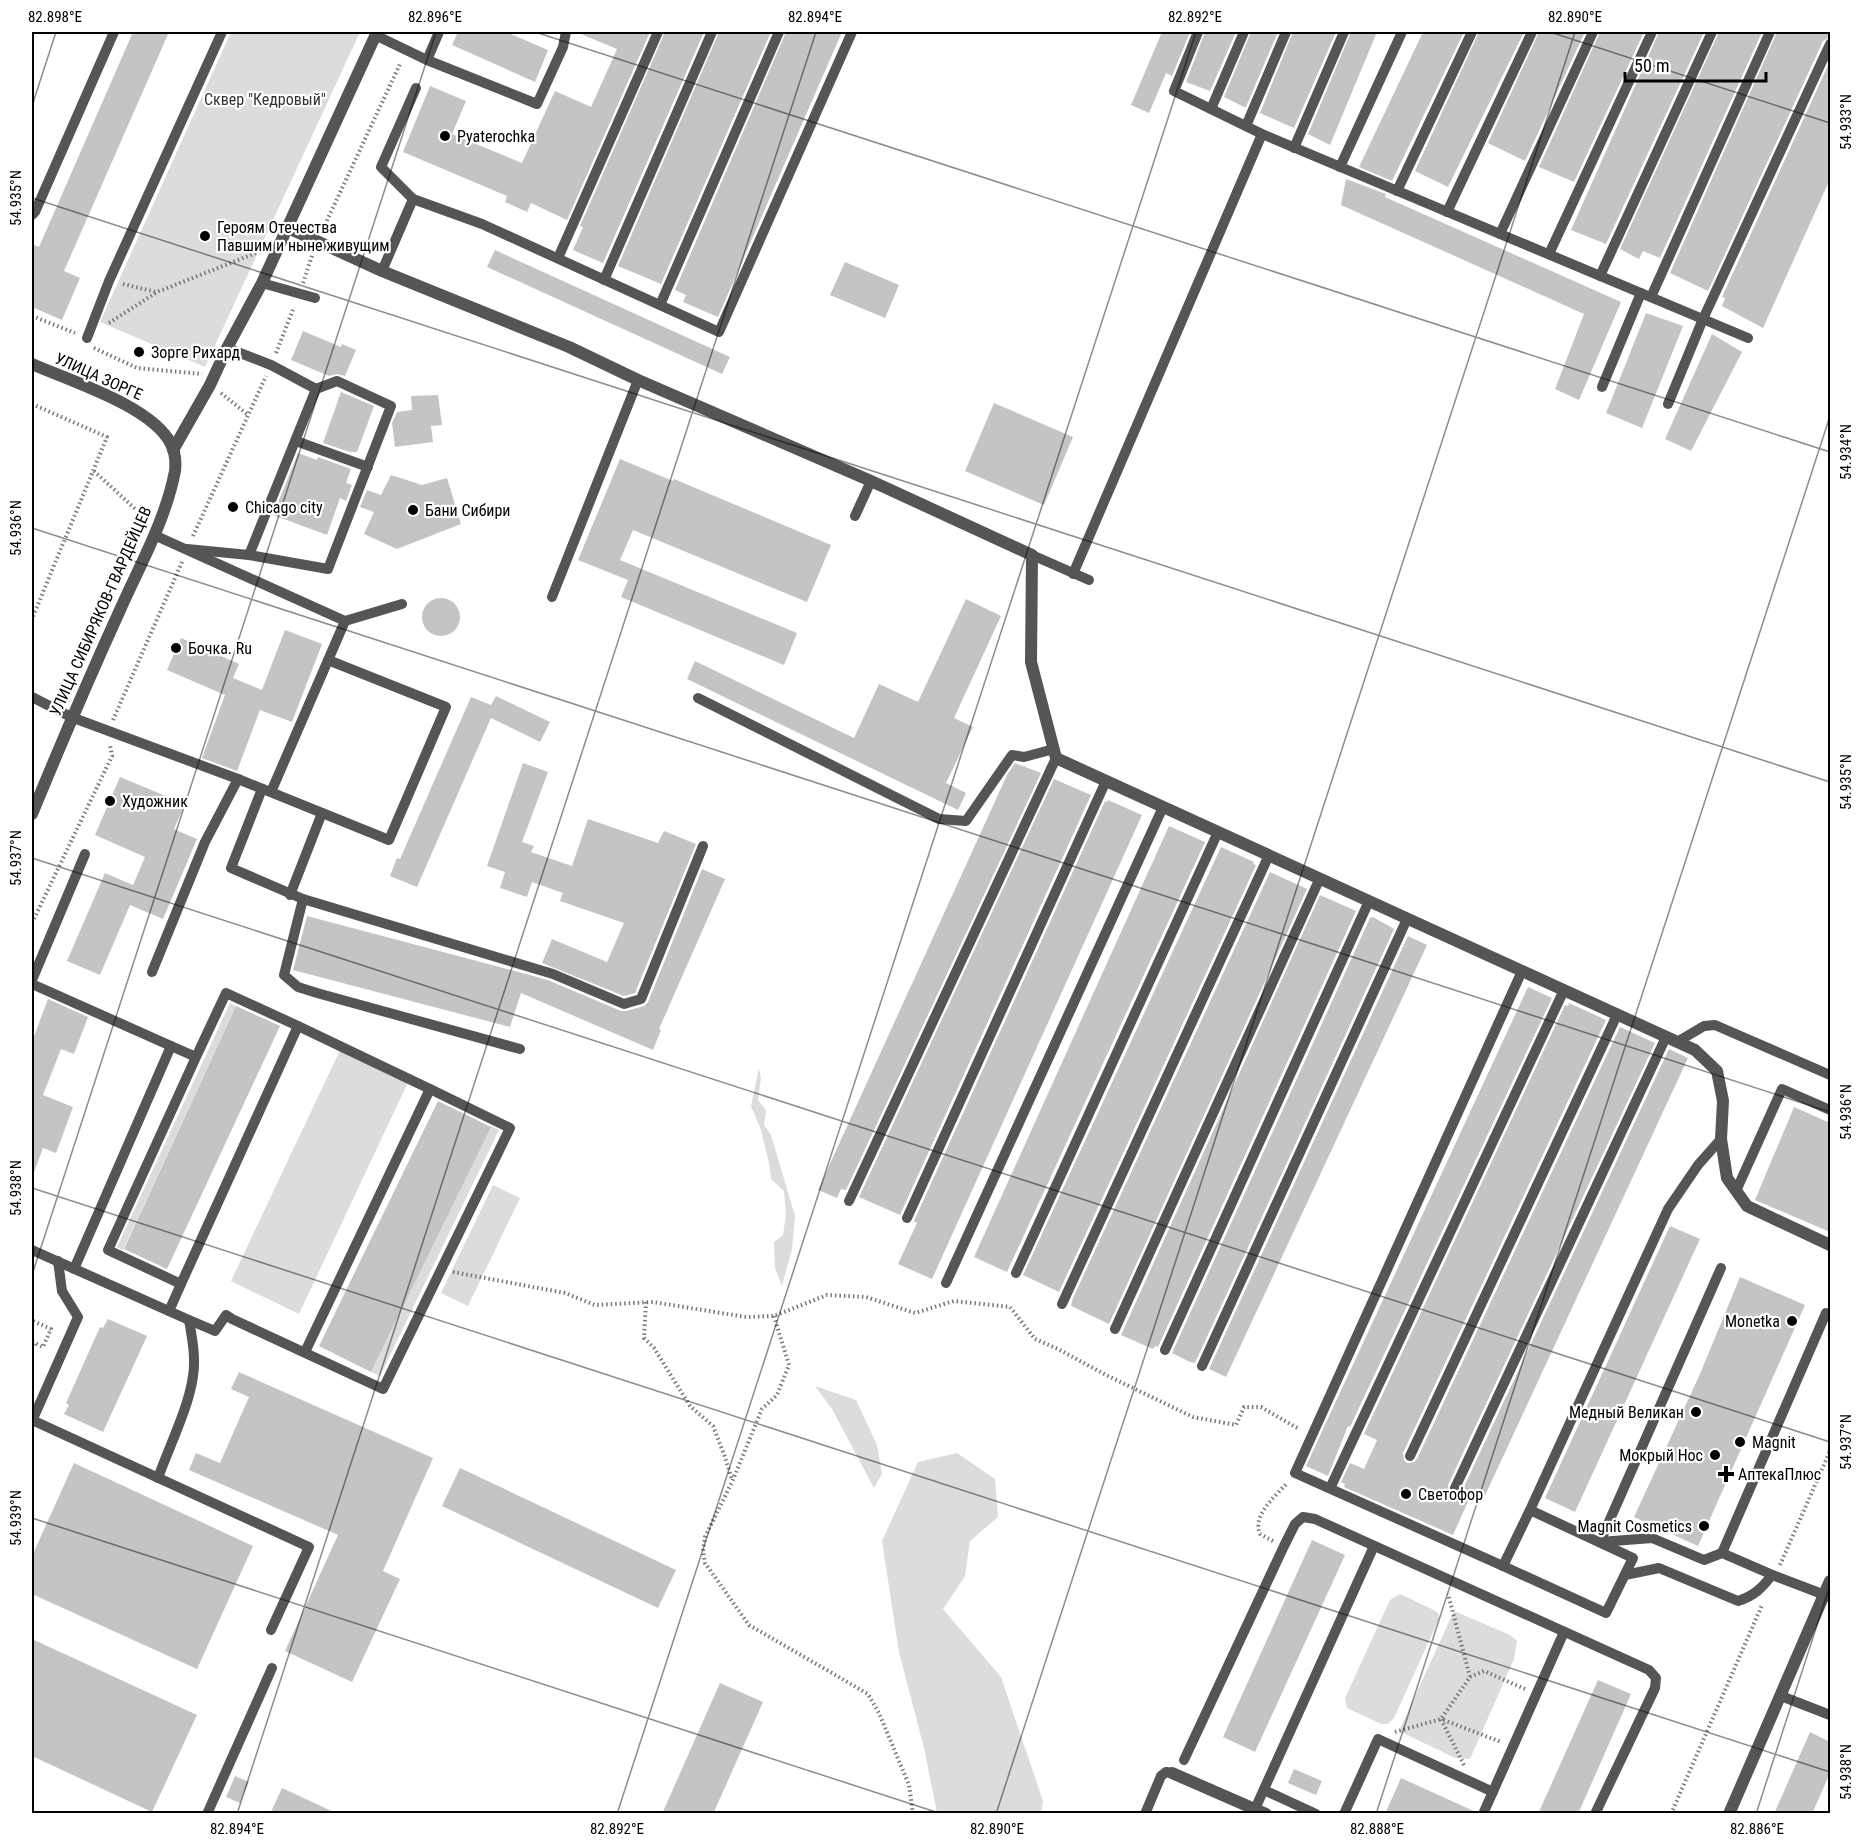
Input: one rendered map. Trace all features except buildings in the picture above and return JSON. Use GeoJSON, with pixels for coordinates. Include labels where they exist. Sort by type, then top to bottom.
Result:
{"type":"FeatureCollection","features":[{"type":"Feature","properties":{"kind":"street","name":"УЛИЦА СИБИРЯКОВ-ГВАРДЕЙЦЕВ"},"geometry":{"type":"LineString","coordinates":[[32,814],[71,717],[159,524],[175,471],[176,461],[173,450],[210,385],[262,283],[376,33]]}},
{"type":"Feature","properties":{"kind":"street"},"geometry":{"type":"LineString","coordinates":[[286,227],[382,271],[569,347],[638,380],[871,481],[1032,555],[1031,662],[1055,753],[1106,781],[1162,807],[1695,1050],[1717,1071],[1723,1101],[1721,1138],[1727,1178],[1747,1206],[1830,1245]]}},
{"type":"Feature","properties":{"kind":"street","name":"УЛИЦА ЗОРГЕ"},"geometry":{"type":"LineString","coordinates":[[32,364],[141,412],[162,429],[173,450]]}},
{"type":"Feature","properties":{"kind":"street"},"geometry":{"type":"LineString","coordinates":[[1729,1814],[1828,1596],[1830,1581]]}},
{"type":"Feature","properties":{"kind":"street"},"geometry":{"type":"LineString","coordinates":[[1172,1773],[1261,1811]]}},
{"type":"Feature","properties":{"kind":"lane"},"geometry":{"type":"LineString","coordinates":[[32,215],[114,32]]}},
{"type":"Feature","properties":{"kind":"lane"},"geometry":{"type":"LineString","coordinates":[[87,338],[109,281],[222,32]]}},
{"type":"Feature","properties":{"kind":"lane"},"geometry":{"type":"LineString","coordinates":[[427,60],[439,32]]}},
{"type":"Feature","properties":{"kind":"lane"},"geometry":{"type":"LineString","coordinates":[[376,33],[427,60],[537,104],[563,46],[566,32]]}},
{"type":"Feature","properties":{"kind":"lane"},"geometry":{"type":"LineString","coordinates":[[558,258],[658,32]]}},
{"type":"Feature","properties":{"kind":"lane"},"geometry":{"type":"LineString","coordinates":[[604,280],[711,32]]}},
{"type":"Feature","properties":{"kind":"lane"},"geometry":{"type":"LineString","coordinates":[[660,305],[779,32]]}},
{"type":"Feature","properties":{"kind":"lane"},"geometry":{"type":"LineString","coordinates":[[416,88],[381,167],[413,198],[482,224],[719,332],[852,32]]}},
{"type":"Feature","properties":{"kind":"lane"},"geometry":{"type":"LineString","coordinates":[[1198,32],[1174,91],[1294,148],[1748,338]]}},
{"type":"Feature","properties":{"kind":"lane"},"geometry":{"type":"LineString","coordinates":[[1211,109],[1244,32]]}},
{"type":"Feature","properties":{"kind":"lane"},"geometry":{"type":"LineString","coordinates":[[1246,126],[1286,32]]}},
{"type":"Feature","properties":{"kind":"lane"},"geometry":{"type":"LineString","coordinates":[[1294,148],[1344,32]]}},
{"type":"Feature","properties":{"kind":"lane"},"geometry":{"type":"LineString","coordinates":[[1340,167],[1402,32]]}},
{"type":"Feature","properties":{"kind":"lane"},"geometry":{"type":"LineString","coordinates":[[1397,191],[1472,32]]}},
{"type":"Feature","properties":{"kind":"lane"},"geometry":{"type":"LineString","coordinates":[[1447,212],[1532,32]]}},
{"type":"Feature","properties":{"kind":"lane"},"geometry":{"type":"LineString","coordinates":[[1500,234],[1593,32]]}},
{"type":"Feature","properties":{"kind":"lane"},"geometry":{"type":"LineString","coordinates":[[1549,254],[1652,32]]}},
{"type":"Feature","properties":{"kind":"lane"},"geometry":{"type":"LineString","coordinates":[[1600,276],[1712,32]]}},
{"type":"Feature","properties":{"kind":"lane"},"geometry":{"type":"LineString","coordinates":[[1602,387],[1770,32]]}},
{"type":"Feature","properties":{"kind":"lane"},"geometry":{"type":"LineString","coordinates":[[1668,404],[1703,319],[1830,44]]}},
{"type":"Feature","properties":{"kind":"lane"},"geometry":{"type":"LineString","coordinates":[[1073,574],[1262,134]]}},
{"type":"Feature","properties":{"kind":"lane"},"geometry":{"type":"LineString","coordinates":[[382,271],[413,198]]}},
{"type":"Feature","properties":{"kind":"lane"},"geometry":{"type":"LineString","coordinates":[[262,283],[315,298]]}},
{"type":"Feature","properties":{"kind":"lane"},"geometry":{"type":"LineString","coordinates":[[227,348],[272,364],[316,389]]}},
{"type":"Feature","properties":{"kind":"lane"},"geometry":{"type":"LineString","coordinates":[[552,597],[638,380]]}},
{"type":"Feature","properties":{"kind":"lane"},"geometry":{"type":"LineString","coordinates":[[188,549],[249,555],[328,569],[391,406],[337,381],[316,389],[249,555]]}},
{"type":"Feature","properties":{"kind":"lane"},"geometry":{"type":"LineString","coordinates":[[296,441],[368,467]]}},
{"type":"Feature","properties":{"kind":"lane"},"geometry":{"type":"LineString","coordinates":[[855,516],[871,481]]}},
{"type":"Feature","properties":{"kind":"lane"},"geometry":{"type":"LineString","coordinates":[[154,535],[345,621],[402,604]]}},
{"type":"Feature","properties":{"kind":"lane"},"geometry":{"type":"LineString","coordinates":[[1032,555],[1089,580]]}},
{"type":"Feature","properties":{"kind":"lane"},"geometry":{"type":"LineString","coordinates":[[345,621],[231,868],[290,895],[553,974],[624,1004],[641,999],[703,846]]}},
{"type":"Feature","properties":{"kind":"lane"},"geometry":{"type":"LineString","coordinates":[[32,697],[71,717],[238,779],[389,840],[446,707],[328,660]]}},
{"type":"Feature","properties":{"kind":"lane"},"geometry":{"type":"LineString","coordinates":[[698,698],[939,819],[966,820],[1012,755],[1024,757],[1055,753]]}},
{"type":"Feature","properties":{"kind":"lane"},"geometry":{"type":"LineString","coordinates":[[849,1201],[1055,753]]}},
{"type":"Feature","properties":{"kind":"lane"},"geometry":{"type":"LineString","coordinates":[[152,972],[205,842],[238,779]]}},
{"type":"Feature","properties":{"kind":"lane"},"geometry":{"type":"LineString","coordinates":[[907,1218],[1106,781]]}},
{"type":"Feature","properties":{"kind":"lane"},"geometry":{"type":"LineString","coordinates":[[946,1283],[1162,807]]}},
{"type":"Feature","properties":{"kind":"lane"},"geometry":{"type":"LineString","coordinates":[[290,895],[322,813]]}},
{"type":"Feature","properties":{"kind":"lane"},"geometry":{"type":"LineString","coordinates":[[1016,1273],[1218,832]]}},
{"type":"Feature","properties":{"kind":"lane"},"geometry":{"type":"LineString","coordinates":[[85,854],[32,982],[196,1058]]}},
{"type":"Feature","properties":{"kind":"lane"},"geometry":{"type":"LineString","coordinates":[[1062,1304],[1269,855]]}},
{"type":"Feature","properties":{"kind":"lane"},"geometry":{"type":"LineString","coordinates":[[1115,1329],[1320,878]]}},
{"type":"Feature","properties":{"kind":"lane"},"geometry":{"type":"LineString","coordinates":[[303,899],[284,975],[298,987],[520,1049]]}},
{"type":"Feature","properties":{"kind":"lane"},"geometry":{"type":"LineString","coordinates":[[1165,1350],[1370,901]]}},
{"type":"Feature","properties":{"kind":"lane"},"geometry":{"type":"LineString","coordinates":[[1202,1366],[1407,919]]}},
{"type":"Feature","properties":{"kind":"lane"},"geometry":{"type":"LineString","coordinates":[[1521,971],[1295,1473],[1606,1613],[1633,1558],[1530,1510]]}},
{"type":"Feature","properties":{"kind":"lane"},"geometry":{"type":"LineString","coordinates":[[1332,1484],[1564,990]]}},
{"type":"Feature","properties":{"kind":"lane"},"geometry":{"type":"LineString","coordinates":[[32,1250],[215,1331],[226,1315],[383,1389],[510,1128],[226,993],[108,1251],[181,1284]]}},
{"type":"Feature","properties":{"kind":"lane"},"geometry":{"type":"LineString","coordinates":[[1410,1456],[1617,1015]]}},
{"type":"Feature","properties":{"kind":"lane"},"geometry":{"type":"LineString","coordinates":[[1455,1488],[1672,1040],[1704,1026],[1715,1025],[1830,1076]]}},
{"type":"Feature","properties":{"kind":"lane"},"geometry":{"type":"LineString","coordinates":[[170,1311],[298,1026]]}},
{"type":"Feature","properties":{"kind":"lane"},"geometry":{"type":"LineString","coordinates":[[75,1269],[171,1046]]}},
{"type":"Feature","properties":{"kind":"lane"},"geometry":{"type":"LineString","coordinates":[[304,1352],[430,1089]]}},
{"type":"Feature","properties":{"kind":"lane"},"geometry":{"type":"LineString","coordinates":[[1736,1191],[1782,1089],[1830,1110]]}},
{"type":"Feature","properties":{"kind":"lane"},"geometry":{"type":"LineString","coordinates":[[1503,1566],[1668,1209],[1721,1138]]}},
{"type":"Feature","properties":{"kind":"lane"},"geometry":{"type":"LineString","coordinates":[[58,1262],[62,1292],[78,1317],[32,1420],[309,1547],[271,1630]]}},
{"type":"Feature","properties":{"kind":"lane"},"geometry":{"type":"LineString","coordinates":[[1600,1542],[1721,1268]]}},
{"type":"Feature","properties":{"kind":"lane"},"geometry":{"type":"LineString","coordinates":[[1600,1542],[1652,1538],[1704,1560],[1722,1553],[1826,1313]]}},
{"type":"Feature","properties":{"kind":"lane"},"geometry":{"type":"LineString","coordinates":[[158,1478],[189,1394],[193,1375],[194,1348],[189,1320]]}},
{"type":"Feature","properties":{"kind":"lane"},"geometry":{"type":"LineString","coordinates":[[1184,1760],[1294,1524],[1303,1517],[1315,1519],[1649,1670],[1656,1678],[1654,1688],[1595,1814]]}},
{"type":"Feature","properties":{"kind":"lane"},"geometry":{"type":"LineString","coordinates":[[1261,1811],[1264,1790],[1374,1546]]}},
{"type":"Feature","properties":{"kind":"lane"},"geometry":{"type":"LineString","coordinates":[[1722,1553],[1773,1576],[1828,1596]]}},
{"type":"Feature","properties":{"kind":"lane"},"geometry":{"type":"LineString","coordinates":[[1625,1575],[1659,1568],[1738,1601],[1749,1598],[1773,1576]]}},
{"type":"Feature","properties":{"kind":"lane"},"geometry":{"type":"LineString","coordinates":[[1483,1814],[1564,1632]]}},
{"type":"Feature","properties":{"kind":"lane"},"geometry":{"type":"LineString","coordinates":[[207,1814],[272,1668]]}},
{"type":"Feature","properties":{"kind":"lane"},"geometry":{"type":"LineString","coordinates":[[1781,1696],[1830,1715]]}},
{"type":"Feature","properties":{"kind":"lane"},"geometry":{"type":"LineString","coordinates":[[1344,1814],[1378,1740],[1492,1792]]}},
{"type":"Feature","properties":{"kind":"lane"},"geometry":{"type":"LineString","coordinates":[[1145,1814],[1161,1776],[1166,1772],[1172,1773]]}},
{"type":"Feature","properties":{"kind":"lane"},"geometry":{"type":"LineString","coordinates":[[1264,1790],[1316,1814]]}},
{"type":"Feature","properties":{"kind":"path"},"geometry":{"type":"LineString","coordinates":[[32,923],[112,756],[108,730],[272,364],[317,242],[406,50]]}},
{"type":"Feature","properties":{"kind":"path"},"geometry":{"type":"LineString","coordinates":[[248,415],[210,385],[203,374],[137,368],[85,344],[87,338],[157,292],[279,244]]}},
{"type":"Feature","properties":{"kind":"path"},"geometry":{"type":"LineString","coordinates":[[109,281],[157,292]]}},
{"type":"Feature","properties":{"kind":"path"},"geometry":{"type":"LineString","coordinates":[[32,315],[87,338]]}},
{"type":"Feature","properties":{"kind":"path"},"geometry":{"type":"LineString","coordinates":[[32,404],[107,437],[32,619]]}},
{"type":"Feature","properties":{"kind":"path"},"geometry":{"type":"LineString","coordinates":[[93,471],[149,522],[154,535]]}},
{"type":"Feature","properties":{"kind":"path"},"geometry":{"type":"LineString","coordinates":[[441,1270],[565,1293],[595,1305],[646,1302],[746,1317],[774,1316],[827,1295],[866,1297],[915,1313],[954,1301],[1010,1307],[1035,1339],[1193,1417],[1236,1425],[1244,1407],[1262,1407],[1311,1438]]}},
{"type":"Feature","properties":{"kind":"path"},"geometry":{"type":"LineString","coordinates":[[646,1302],[644,1338],[654,1348],[690,1406],[713,1426],[732,1482]]}},
{"type":"Feature","properties":{"kind":"path"},"geometry":{"type":"LineString","coordinates":[[32,1316],[32,1323],[51,1329],[43,1347],[33,1342],[32,1349]]}},
{"type":"Feature","properties":{"kind":"path"},"geometry":{"type":"LineString","coordinates":[[774,1316],[789,1365],[777,1395],[762,1408],[732,1482],[705,1538],[703,1551],[705,1563],[749,1625],[868,1694],[879,1713],[909,1785],[913,1814]]}},
{"type":"Feature","properties":{"kind":"path"},"geometry":{"type":"LineString","coordinates":[[1671,1814],[1773,1576],[1830,1451]]}},
{"type":"Feature","properties":{"kind":"path"},"geometry":{"type":"LineString","coordinates":[[1284,1546],[1260,1534],[1257,1527],[1259,1517],[1295,1473]]}},
{"type":"Feature","properties":{"kind":"path"},"geometry":{"type":"LineString","coordinates":[[1442,1577],[1454,1611],[1458,1638],[1470,1677]]}},
{"type":"Feature","properties":{"kind":"path"},"geometry":{"type":"LineString","coordinates":[[1441,1719],[1470,1677],[1484,1671],[1536,1694]]}},
{"type":"Feature","properties":{"kind":"path"},"geometry":{"type":"LineString","coordinates":[[1441,1719],[1463,1760],[1467,1780]]}},
{"type":"Feature","properties":{"kind":"path"},"geometry":{"type":"LineString","coordinates":[[1378,1740],[1399,1731],[1441,1719],[1513,1747]]}},
{"type":"Feature","properties":{"kind":"green space","name":"Сквер \"Кедровый\""},"geometry":{"type":"Polygon","coordinates":[[[231,32],[360,32],[205,367],[100,322],[231,32]]]}},
{"type":"Feature","properties":{"kind":"green space"},"geometry":{"type":"Polygon","coordinates":[[[230,1003],[236,1006],[123,1250],[117,1247],[230,1003]]]}},
{"type":"Feature","properties":{"kind":"green space"},"geometry":{"type":"Polygon","coordinates":[[[342,1046],[410,1078],[299,1314],[231,1281],[342,1046]]]}},
{"type":"Feature","properties":{"kind":"green space"},"geometry":{"type":"Polygon","coordinates":[[[759,1068],[761,1078],[758,1100],[766,1110],[764,1125],[771,1135],[795,1216],[792,1249],[782,1286],[775,1268],[774,1242],[783,1235],[786,1214],[784,1191],[771,1179],[761,1130],[751,1106],[759,1068]]]}},
{"type":"Feature","properties":{"kind":"green space"},"geometry":{"type":"Polygon","coordinates":[[[491,1126],[499,1130],[380,1376],[371,1372],[491,1126]]]}},
{"type":"Feature","properties":{"kind":"green space"},"geometry":{"type":"Polygon","coordinates":[[[493,1185],[520,1198],[468,1306],[441,1293],[493,1185]]]}},
{"type":"Feature","properties":{"kind":"green space"},"geometry":{"type":"Polygon","coordinates":[[[815,1386],[856,1400],[877,1445],[882,1474],[874,1488],[832,1409],[815,1386]]]}},
{"type":"Feature","properties":{"kind":"green space"},"geometry":{"type":"Polygon","coordinates":[[[957,1453],[995,1479],[998,1517],[970,1541],[965,1576],[943,1609],[1001,1677],[1043,1801],[1041,1813],[937,1813],[924,1748],[899,1652],[882,1541],[918,1462],[957,1453]]]}},
{"type":"Feature","properties":{"kind":"green space"},"geometry":{"type":"Polygon","coordinates":[[[1400,1594],[1434,1610],[1439,1614],[1439,1619],[1394,1718],[1388,1724],[1381,1724],[1347,1708],[1345,1698],[1390,1600],[1400,1594]]]}},
{"type":"Feature","properties":{"kind":"green space"},"geometry":{"type":"Polygon","coordinates":[[[1454,1611],[1510,1635],[1517,1641],[1514,1659],[1470,1759],[1455,1758],[1399,1731],[1454,1611]]]}},
{"type":"Feature","properties":{"kind":"place","name":"Pyaterochka"},"geometry":{"type":"Point","coordinates":[445,136]}},
{"type":"Feature","properties":{"kind":"place","name":"Героям Отечества Павшим и ныне живущим"},"geometry":{"type":"Point","coordinates":[205,236]}},
{"type":"Feature","properties":{"kind":"place","name":"Зорге Рихард"},"geometry":{"type":"Point","coordinates":[139,352]}},
{"type":"Feature","properties":{"kind":"place","name":"Chicago city"},"geometry":{"type":"Point","coordinates":[233,507]}},
{"type":"Feature","properties":{"kind":"place","name":"Бани Сибири"},"geometry":{"type":"Point","coordinates":[413,510]}},
{"type":"Feature","properties":{"kind":"place","name":"Бочка. Ru"},"geometry":{"type":"Point","coordinates":[176,648]}},
{"type":"Feature","properties":{"kind":"place","name":"Художник"},"geometry":{"type":"Point","coordinates":[110,801]}},
{"type":"Feature","properties":{"kind":"place","name":"Monetka"},"geometry":{"type":"Point","coordinates":[1792,1321]}},
{"type":"Feature","properties":{"kind":"place","name":"Медный Великан"},"geometry":{"type":"Point","coordinates":[1696,1412]}},
{"type":"Feature","properties":{"kind":"place","name":"Magnit"},"geometry":{"type":"Point","coordinates":[1740,1442]}},
{"type":"Feature","properties":{"kind":"place","name":"Мокрый Нос"},"geometry":{"type":"Point","coordinates":[1715,1455]}},
{"type":"Feature","properties":{"kind":"place","name":"АптекаПлюс"},"geometry":{"type":"Point","coordinates":[1726,1474]}},
{"type":"Feature","properties":{"kind":"place","name":"Светофор"},"geometry":{"type":"Point","coordinates":[1406,1494]}},
{"type":"Feature","properties":{"kind":"place","name":"Magnit Cosmetics"},"geometry":{"type":"Point","coordinates":[1704,1526]}}]}
